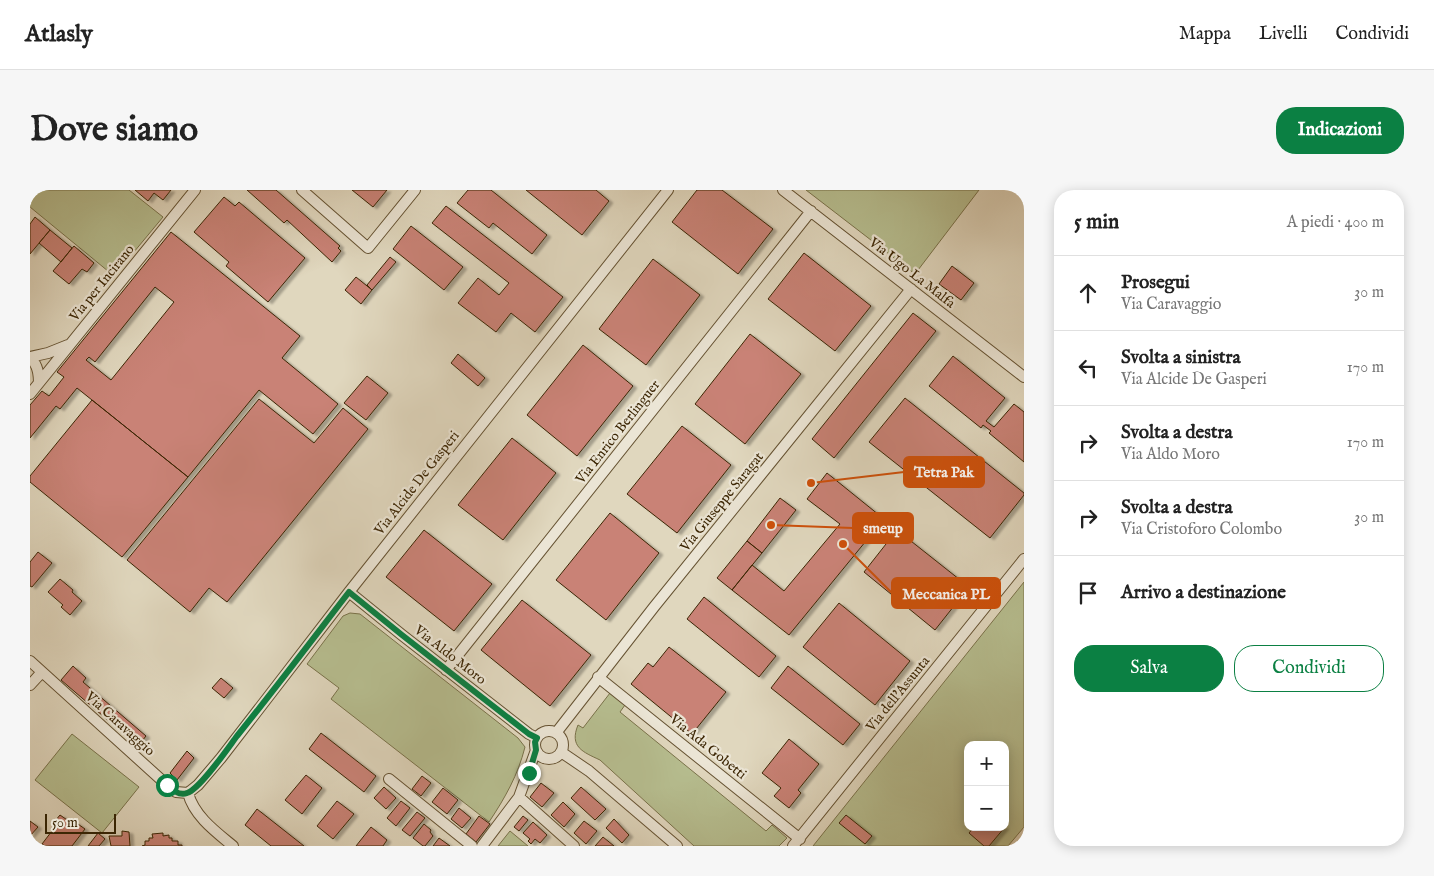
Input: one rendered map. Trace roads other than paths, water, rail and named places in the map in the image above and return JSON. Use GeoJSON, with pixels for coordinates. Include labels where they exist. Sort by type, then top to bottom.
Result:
{"type":"FeatureCollection","features":[{"type":"Feature","properties":{"kind":"street","name":"Via per Incirano"},"geometry":{"type":"LineString","coordinates":[[30,394],[195,190]]}},
{"type":"Feature","properties":{"kind":"street"},"geometry":{"type":"LineString","coordinates":[[302,190],[368,248],[415,190]]}},
{"type":"Feature","properties":{"kind":"street","name":"Via Alcide De Gasperi"},"geometry":{"type":"LineString","coordinates":[[188,793],[198,785],[221,758],[349,592],[668,190]]}},
{"type":"Feature","properties":{"kind":"street","name":"Via Ugo La Malfa"},"geometry":{"type":"LineString","coordinates":[[784,190],[1024,377]]}},
{"type":"Feature","properties":{"kind":"street","name":"Via Enrico Berlinguer"},"geometry":{"type":"LineString","coordinates":[[446,670],[811,211]]}},
{"type":"Feature","properties":{"kind":"street","name":"Via Giuseppe Saragat"},"geometry":{"type":"LineString","coordinates":[[556,733],[598,677],[911,289]]}},
{"type":"Feature","properties":{"kind":"street"},"geometry":{"type":"LineString","coordinates":[[39,383],[37,367],[30,358],[69,345]]}},
{"type":"Feature","properties":{"kind":"street","name":"Via dell'Assunta"},"geometry":{"type":"LineString","coordinates":[[796,842],[1024,559]]}},
{"type":"Feature","properties":{"kind":"street","name":"Via Aldo Moro"},"geometry":{"type":"LineString","coordinates":[[349,592],[446,670],[529,734],[537,738]]}},
{"type":"Feature","properties":{"kind":"street","name":"Via Caravaggio"},"geometry":{"type":"LineString","coordinates":[[30,661],[167,785],[176,792],[188,793]]}},
{"type":"Feature","properties":{"kind":"street"},"geometry":{"type":"LineString","coordinates":[[30,685],[42,672]]}},
{"type":"Feature","properties":{"kind":"street","name":"Via Ada Gobetti"},"geometry":{"type":"LineString","coordinates":[[598,677],[796,842]]}},
{"type":"Feature","properties":{"kind":"street"},"geometry":{"type":"LineString","coordinates":[[482,846],[519,797],[529,773],[536,750],[535,742],[537,738],[547,731],[556,733],[562,739],[561,752],[554,758],[545,758],[538,754],[536,750]]}},
{"type":"Feature","properties":{"kind":"street"},"geometry":{"type":"LineString","coordinates":[[561,752],[589,771],[677,846]]}},
{"type":"Feature","properties":{"kind":"street"},"geometry":{"type":"LineString","coordinates":[[529,773],[545,758]]}},
{"type":"Feature","properties":{"kind":"street"},"geometry":{"type":"LineString","coordinates":[[389,779],[472,846]]}},
{"type":"Feature","properties":{"kind":"street"},"geometry":{"type":"LineString","coordinates":[[188,793],[192,805],[204,821],[233,846]]}},
{"type":"Feature","properties":{"kind":"street"},"geometry":{"type":"LineString","coordinates":[[519,797],[574,846]]}},
{"type":"Feature","properties":{"kind":"place","name":"Tetra Pak"},"geometry":{"type":"Point","coordinates":[811,483]}},
{"type":"Feature","properties":{"kind":"place","name":"smeup"},"geometry":{"type":"Point","coordinates":[771,525]}},
{"type":"Feature","properties":{"kind":"place","name":"Meccanica PL"},"geometry":{"type":"Point","coordinates":[843,544]}}]}
